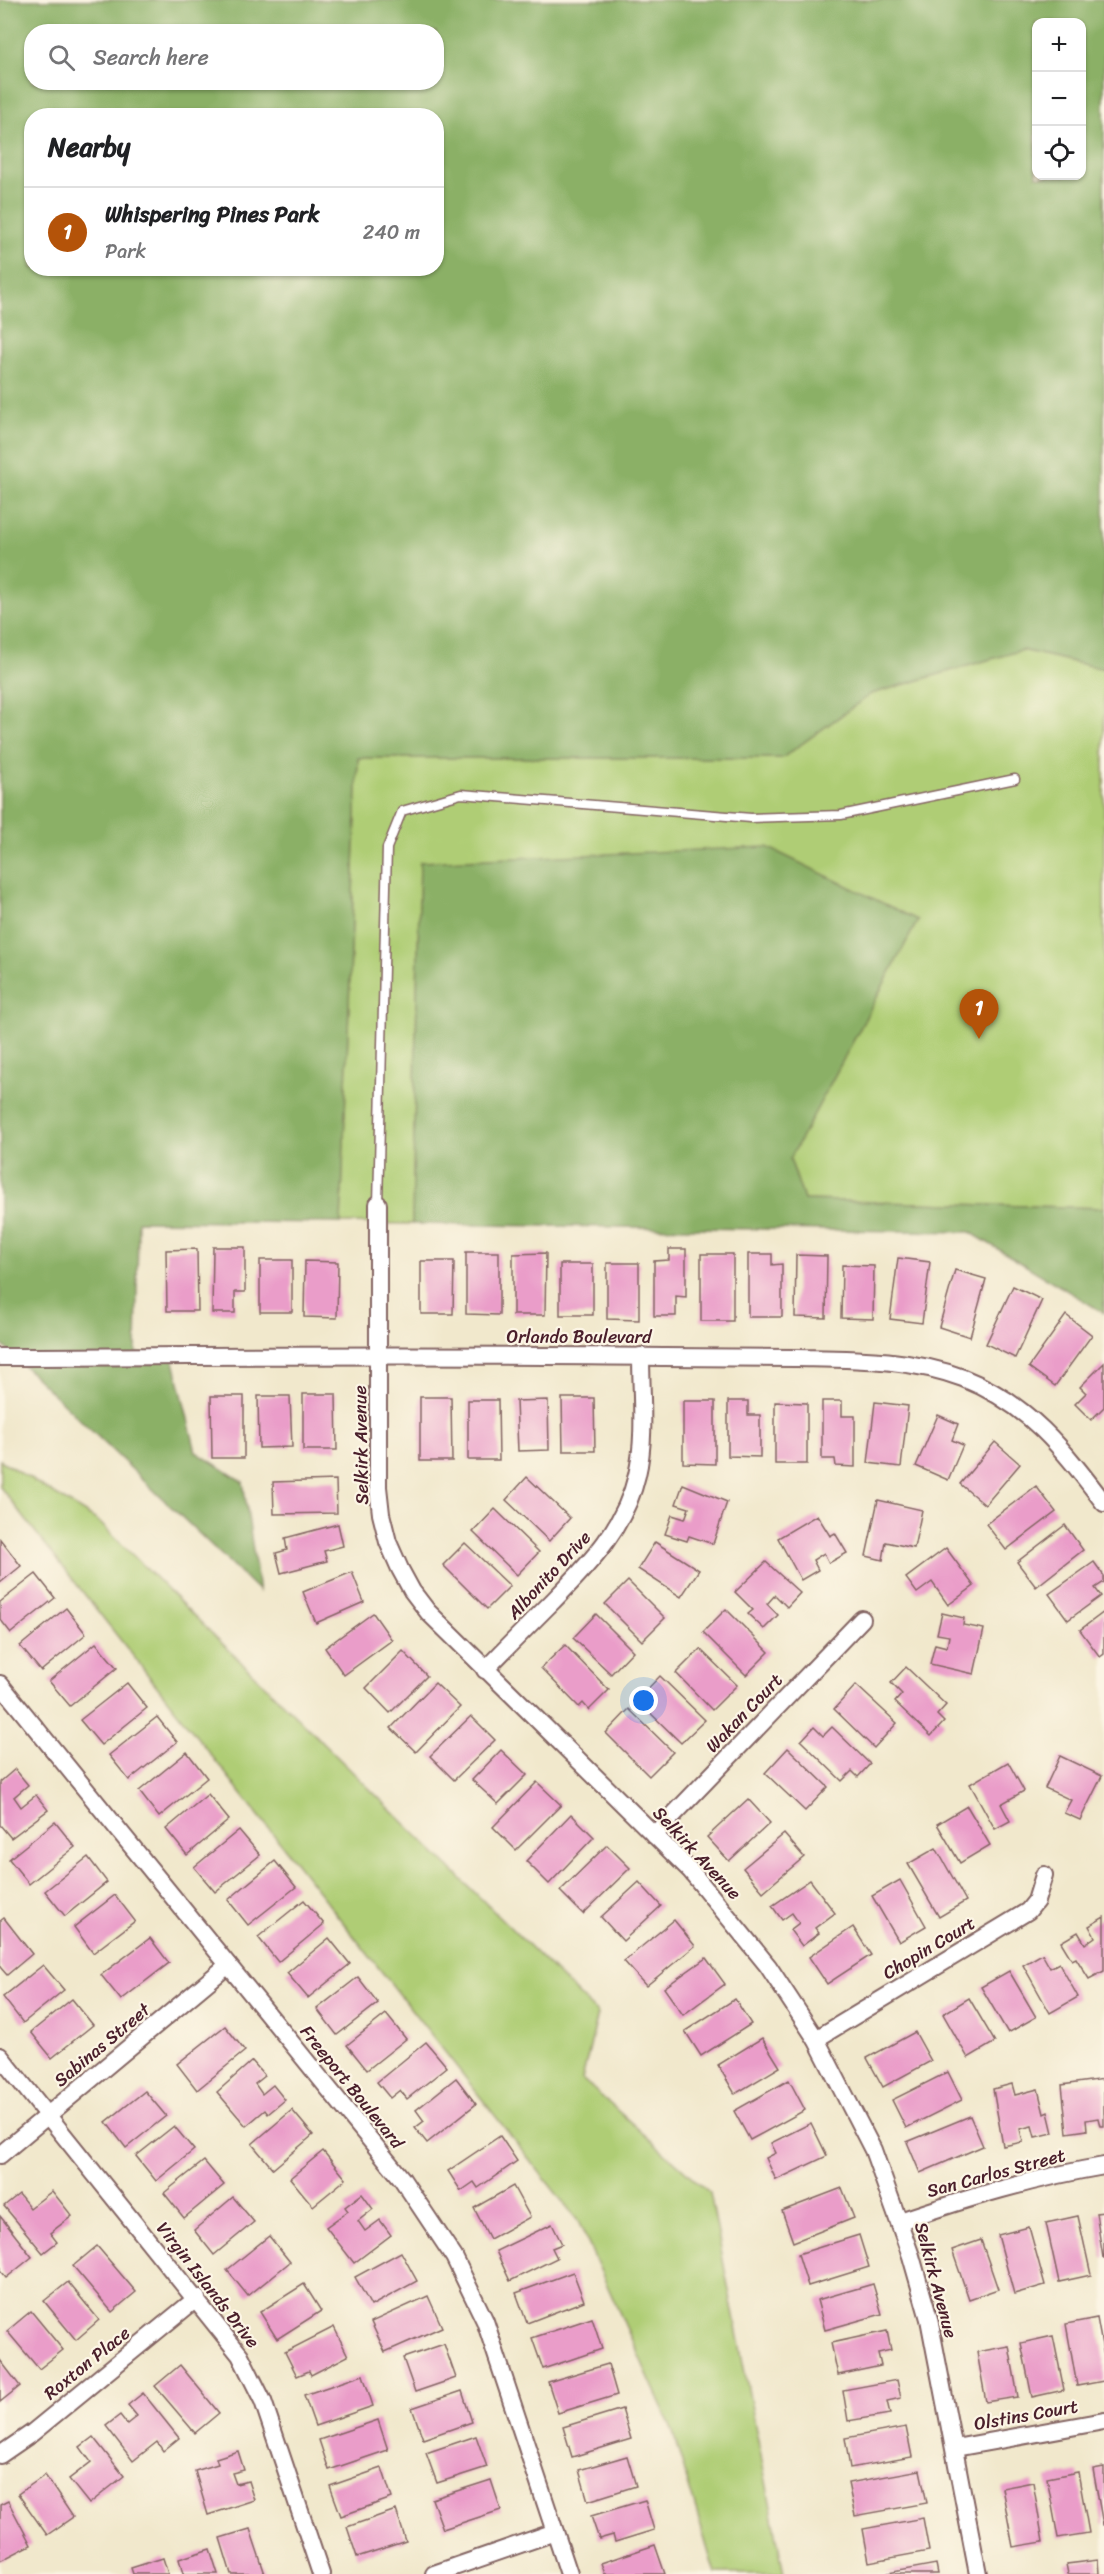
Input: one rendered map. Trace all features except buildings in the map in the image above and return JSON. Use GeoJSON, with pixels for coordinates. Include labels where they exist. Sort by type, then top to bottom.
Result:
{"type":"FeatureCollection","features":[{"type":"Feature","properties":{"kind":"street","name":"Selkirk Avenue"},"geometry":{"type":"LineString","coordinates":[[378,1204],[380,1355],[378,1487],[388,1542],[412,1591],[428,1612],[690,1870],[747,1937],[816,2039],[869,2140],[900,2221],[929,2319],[978,2574]]}},
{"type":"Feature","properties":{"kind":"street","name":"Orlando Boulevard"},"geometry":{"type":"LineString","coordinates":[[0,1357],[641,1356],[878,1360],[918,1365],[948,1373],[982,1387],[1034,1419],[1057,1443],[1104,1503]]}},
{"type":"Feature","properties":{"kind":"street","name":"Albonito Drive"},"geometry":{"type":"LineString","coordinates":[[485,1670],[590,1563],[613,1534],[623,1516],[638,1473],[641,1449],[641,1356]]}},
{"type":"Feature","properties":{"kind":"street","name":"Wakan Court"},"geometry":{"type":"LineString","coordinates":[[654,1835],[862,1619]]}},
{"type":"Feature","properties":{"kind":"street","name":"Freeport Boulevard"},"geometry":{"type":"LineString","coordinates":[[0,1684],[402,2179],[454,2257],[485,2321],[569,2574]]}},
{"type":"Feature","properties":{"kind":"street","name":"Chopin Court"},"geometry":{"type":"LineString","coordinates":[[816,2039],[1028,1911],[1036,1901],[1044,1875]]}},
{"type":"Feature","properties":{"kind":"street","name":"Sabinas Street"},"geometry":{"type":"LineString","coordinates":[[0,2155],[228,1965]]}},
{"type":"Feature","properties":{"kind":"street","name":"Virgin Islands Drive"},"geometry":{"type":"LineString","coordinates":[[0,2056],[234,2346],[256,2384],[269,2417],[321,2574]]}},
{"type":"Feature","properties":{"kind":"street","name":"San Carlos Street"},"geometry":{"type":"LineString","coordinates":[[900,2221],[973,2196],[1036,2178],[1104,2166]]}},
{"type":"Feature","properties":{"kind":"street","name":"Roxton Place"},"geometry":{"type":"LineString","coordinates":[[0,2455],[32,2433],[197,2298]]}},
{"type":"Feature","properties":{"kind":"street","name":"Olstins Court"},"geometry":{"type":"LineString","coordinates":[[954,2448],[1104,2421]]}},
{"type":"Feature","properties":{"kind":"street"},"geometry":{"type":"LineString","coordinates":[[434,2574],[555,2532]]}},
{"type":"Feature","properties":{"kind":"lane"},"geometry":{"type":"LineString","coordinates":[[378,1204],[387,848],[402,812],[461,795],[750,818],[841,815],[1015,779]]}},
{"type":"Feature","properties":{"kind":"green space"},"geometry":{"type":"Polygon","coordinates":[[[0,0],[1104,0],[1104,669],[1022,650],[871,694],[782,758],[358,758],[341,1223],[138,1221],[136,1354],[172,1353],[196,1452],[243,1482],[259,1591],[0,1343],[0,0]]]}},
{"type":"Feature","properties":{"kind":"green space"},"geometry":{"type":"Polygon","coordinates":[[[1022,650],[1104,669],[1104,1208],[804,1200],[790,1159],[918,920],[420,862],[412,1224],[341,1223],[358,758],[782,758],[871,694],[1022,650]]]}},
{"type":"Feature","properties":{"kind":"green space"},"geometry":{"type":"Polygon","coordinates":[[[767,847],[918,920],[790,1159],[804,1200],[1104,1208],[1104,1313],[970,1232],[412,1224],[420,862],[767,847]]]}},
{"type":"Feature","properties":{"kind":"green space"},"geometry":{"type":"Polygon","coordinates":[[[0,1460],[98,1521],[598,2014],[582,2079],[710,2193],[784,2574],[715,2574],[672,2429],[578,2221],[0,1487],[0,1460]]]}},
{"type":"Feature","properties":{"kind":"place","name":"Whispering Pines Park"},"geometry":{"type":"Point","coordinates":[979,1039]}}]}
